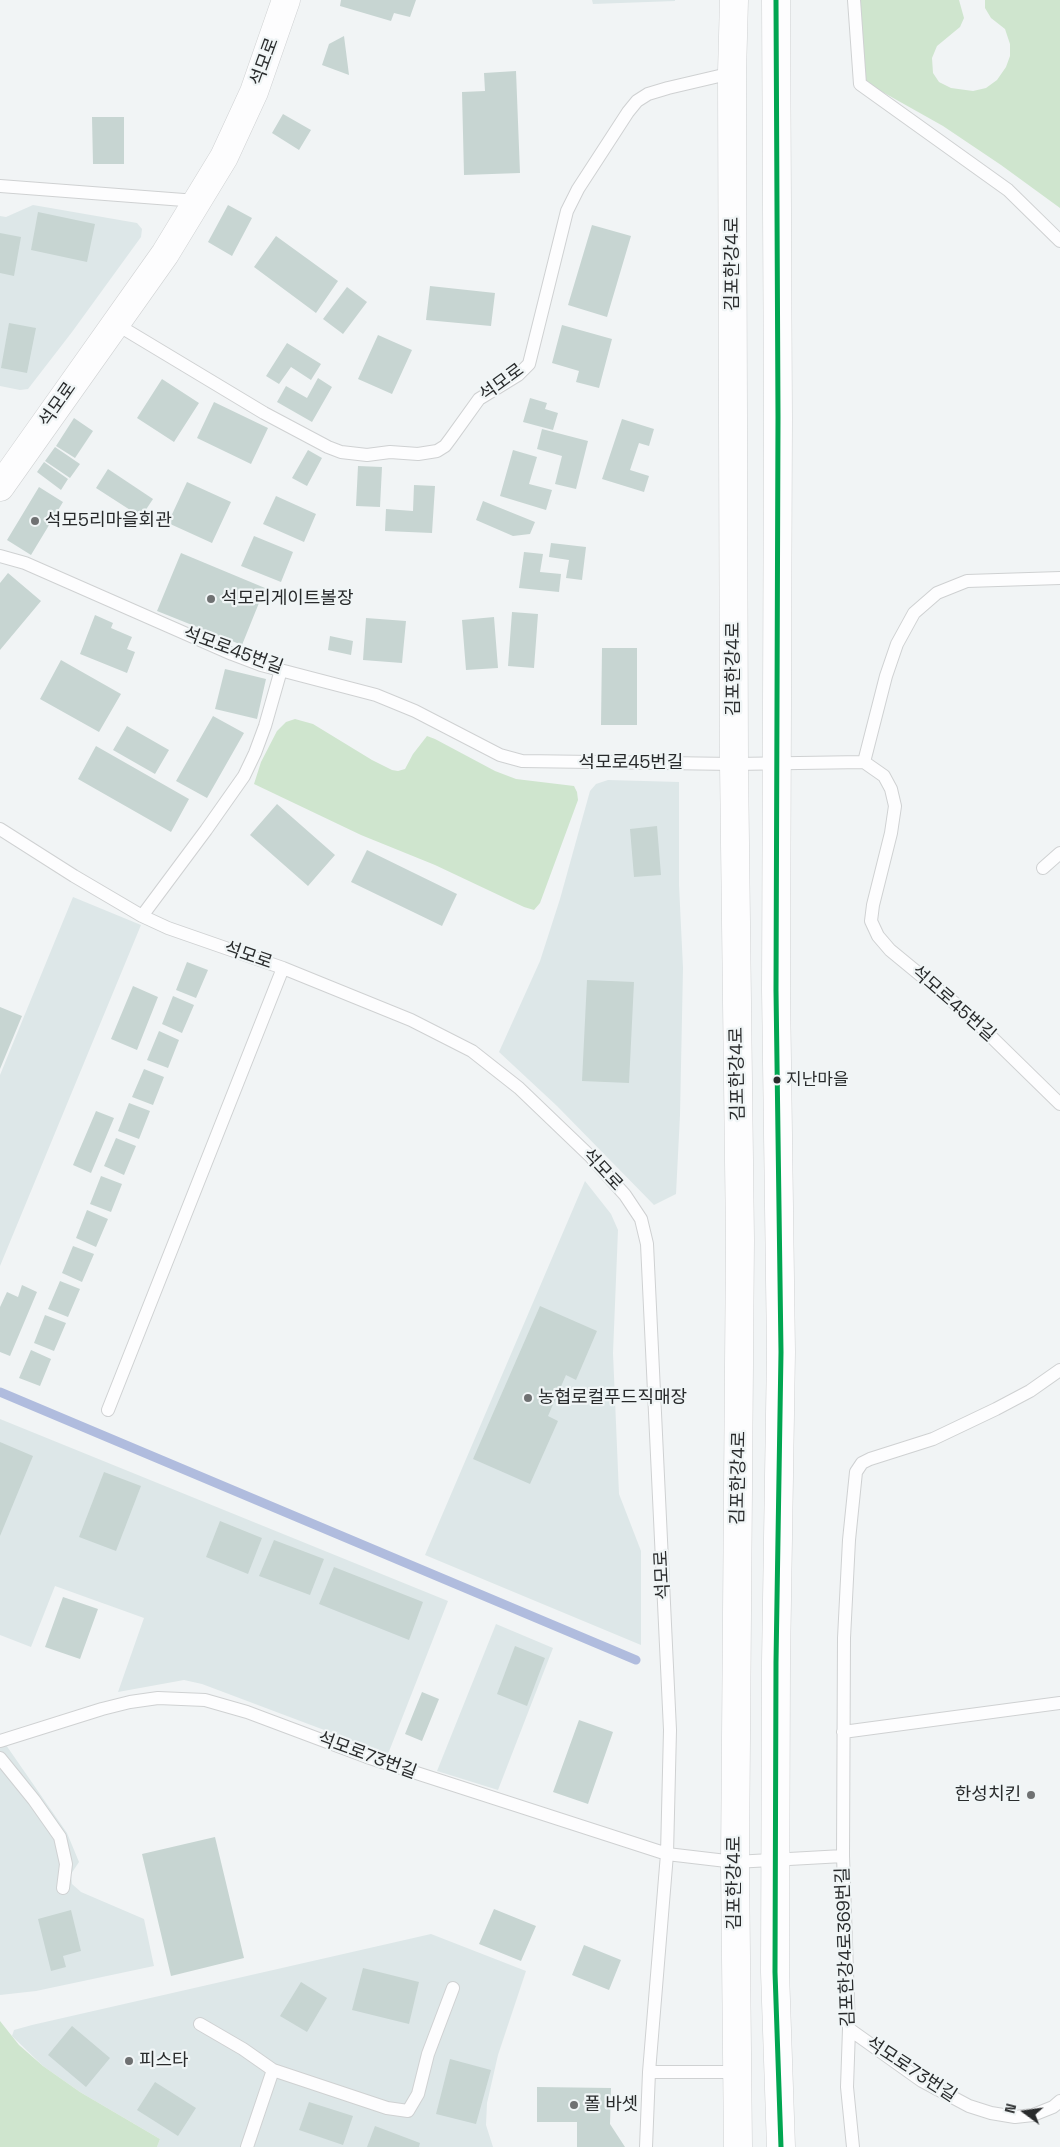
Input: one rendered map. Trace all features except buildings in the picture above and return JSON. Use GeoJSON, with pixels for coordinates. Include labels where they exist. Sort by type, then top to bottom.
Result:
{"type":"FeatureCollection","features":[{"type":"Feature","properties":{"kind":"street","name":"석모로"},"geometry":{"type":"LineString","coordinates":[[0,487],[165,254],[224,157],[254,92],[286,0]]}},
{"type":"Feature","properties":{"kind":"street","name":"김포한강4로"},"geometry":{"type":"LineString","coordinates":[[734,0],[732,73],[734,764],[740,1240],[734,1862],[738,2147]]}},
{"type":"Feature","properties":{"kind":"street"},"geometry":{"type":"LineString","coordinates":[[776,0],[776,990],[782,1352],[776,1672],[775,1972],[781,2147]]}},
{"type":"Feature","properties":{"kind":"lane"},"geometry":{"type":"LineString","coordinates":[[854,0],[860,84],[1008,190],[1060,241]]}},
{"type":"Feature","properties":{"kind":"lane","name":"석모로"},"geometry":{"type":"LineString","coordinates":[[116,324],[264,413],[328,447],[342,452],[366,455],[390,452],[418,454],[436,451],[445,446],[479,399],[518,375],[529,364],[567,211],[578,189],[628,112],[637,101],[648,94],[732,73]]}},
{"type":"Feature","properties":{"kind":"lane"},"geometry":{"type":"LineString","coordinates":[[0,186],[197,201]]}},
{"type":"Feature","properties":{"kind":"lane","name":"석모로45번길"},"geometry":{"type":"LineString","coordinates":[[0,556],[25,563],[153,621],[232,654],[281,670],[376,695],[414,711],[500,755],[522,761],[734,764],[864,762],[884,776],[891,789],[895,806],[891,833],[873,905],[871,921],[878,936],[890,950],[969,1015],[1060,1104]]}},
{"type":"Feature","properties":{"kind":"lane"},"geometry":{"type":"LineString","coordinates":[[864,762],[886,676],[897,644],[914,613],[937,593],[967,581],[1060,578]]}},
{"type":"Feature","properties":{"kind":"lane"},"geometry":{"type":"LineString","coordinates":[[142,916],[244,776],[265,726],[281,670]]}},
{"type":"Feature","properties":{"kind":"lane","name":"석모로"},"geometry":{"type":"LineString","coordinates":[[0,829],[142,916],[168,928],[283,968],[412,1020],[472,1051],[519,1088],[591,1157],[625,1195],[641,1219],[647,1244],[669,1710],[667,1854],[646,2147]]}},
{"type":"Feature","properties":{"kind":"lane"},"geometry":{"type":"LineString","coordinates":[[1043,868],[1060,853]]}},
{"type":"Feature","properties":{"kind":"lane"},"geometry":{"type":"LineString","coordinates":[[108,1410],[283,968]]}},
{"type":"Feature","properties":{"kind":"lane"},"geometry":{"type":"LineString","coordinates":[[843,1856],[843,1732],[848,1550],[856,1472],[862,1463],[870,1459],[933,1439],[982,1416],[1030,1391],[1060,1370]]}},
{"type":"Feature","properties":{"kind":"lane","name":"석모로73번길"},"geometry":{"type":"LineString","coordinates":[[0,1741],[130,1702],[158,1698],[205,1700],[247,1712],[367,1757],[667,1854],[734,1862]]}},
{"type":"Feature","properties":{"kind":"lane"},"geometry":{"type":"LineString","coordinates":[[843,1732],[1060,1703]]}},
{"type":"Feature","properties":{"kind":"lane"},"geometry":{"type":"LineString","coordinates":[[0,1758],[34,1800],[60,1837],[66,1864],[63,1888]]}},
{"type":"Feature","properties":{"kind":"lane","name":"김포한강4로369번길"},"geometry":{"type":"LineString","coordinates":[[734,1862],[843,1856],[849,2029],[848,2087],[852,2147]]}},
{"type":"Feature","properties":{"kind":"lane"},"geometry":{"type":"LineString","coordinates":[[200,2024],[274,2070],[387,2108],[408,2111],[418,2094],[428,2054],[453,1988]]}},
{"type":"Feature","properties":{"kind":"lane","name":"석모로73번길"},"geometry":{"type":"LineString","coordinates":[[849,2029],[922,2081],[947,2096],[976,2108],[1015,2117],[1033,2114],[1053,2107],[1060,2101]]}},
{"type":"Feature","properties":{"kind":"lane"},"geometry":{"type":"LineString","coordinates":[[247,2147],[274,2070]]}},
{"type":"Feature","properties":{"kind":"lane"},"geometry":{"type":"LineString","coordinates":[[650,2072],[736,2072]]}},
{"type":"Feature","properties":{"kind":"shaded area"},"geometry":{"type":"Polygon","coordinates":[[[592,0],[675,0],[675,1],[593,4],[592,0]]]}},
{"type":"Feature","properties":{"kind":"shaded area"},"geometry":{"type":"Polygon","coordinates":[[[33,205],[137,223],[142,229],[141,237],[72,332],[28,389],[20,390],[0,386],[0,216],[6,217],[33,205]]]}},
{"type":"Feature","properties":{"kind":"shaded area"},"geometry":{"type":"Polygon","coordinates":[[[608,780],[679,782],[679,885],[683,968],[680,1115],[676,1194],[654,1205],[557,1106],[499,1052],[540,961],[560,899],[590,791],[596,784],[608,780]]]}},
{"type":"Feature","properties":{"kind":"shaded area"},"geometry":{"type":"Polygon","coordinates":[[[73,897],[141,925],[0,1266],[0,1075],[73,897]]]}},
{"type":"Feature","properties":{"kind":"shaded area"},"geometry":{"type":"Polygon","coordinates":[[[585,1181],[611,1214],[618,1230],[613,1353],[619,1494],[641,1551],[641,1645],[425,1555],[585,1181]]]}},
{"type":"Feature","properties":{"kind":"shaded area"},"geometry":{"type":"Polygon","coordinates":[[[0,1419],[448,1601],[388,1754],[202,1684],[184,1680],[118,1692],[144,1618],[55,1586],[31,1647],[0,1635],[0,1419]]]}},
{"type":"Feature","properties":{"kind":"shaded area"},"geometry":{"type":"Polygon","coordinates":[[[496,1624],[553,1648],[498,1790],[437,1771],[496,1624]]]}},
{"type":"Feature","properties":{"kind":"shaded area"},"geometry":{"type":"Polygon","coordinates":[[[6,1745],[67,1833],[79,1862],[71,1874],[72,1884],[81,1892],[144,1919],[154,1966],[36,1991],[0,1995],[0,1747],[6,1745]]]}},
{"type":"Feature","properties":{"kind":"shaded area"},"geometry":{"type":"Polygon","coordinates":[[[431,1934],[526,1971],[498,2055],[487,2103],[486,2125],[493,2147],[157,2147],[160,2139],[80,2092],[43,2066],[12,2036],[14,2030],[32,2025],[431,1934]]]}},
{"type":"Feature","properties":{"kind":"green space"},"geometry":{"type":"Polygon","coordinates":[[[850,0],[959,0],[964,18],[960,27],[937,46],[932,58],[933,73],[939,82],[951,88],[973,91],[986,88],[997,80],[1006,67],[1010,56],[1010,44],[1005,29],[991,18],[985,8],[985,0],[1060,0],[1060,208],[943,126],[863,81],[850,0]]]}},
{"type":"Feature","properties":{"kind":"green space"},"geometry":{"type":"Polygon","coordinates":[[[295,719],[313,724],[392,770],[405,769],[413,754],[427,736],[495,771],[516,779],[574,786],[578,800],[540,903],[534,910],[524,907],[435,865],[361,835],[254,784],[261,762],[277,731],[286,722],[295,719]]]}},
{"type":"Feature","properties":{"kind":"green space"},"geometry":{"type":"Polygon","coordinates":[[[0,2021],[19,2045],[43,2066],[80,2092],[160,2139],[157,2147],[0,2147],[0,2021]]]}},
{"type":"Feature","properties":{"kind":"waterway"},"geometry":{"type":"LineString","coordinates":[[0,1392],[636,1660]]}},
{"type":"Feature","properties":{"kind":"transit line"},"geometry":{"type":"LineString","coordinates":[[776,0],[778,417],[776,990],[781,1352],[776,1662],[775,1972],[781,2147]]}},
{"type":"Feature","properties":{"kind":"place","name":"석모5리마을회관"},"geometry":{"type":"Point","coordinates":[35,521]}},
{"type":"Feature","properties":{"kind":"place","name":"석모리게이트볼장"},"geometry":{"type":"Point","coordinates":[211,599]}},
{"type":"Feature","properties":{"kind":"place","name":"지난마을"},"geometry":{"type":"Point","coordinates":[777,1080]}},
{"type":"Feature","properties":{"kind":"place","name":"농협로컬푸드직매장"},"geometry":{"type":"Point","coordinates":[528,1398]}},
{"type":"Feature","properties":{"kind":"place","name":"한성치킨"},"geometry":{"type":"Point","coordinates":[1031,1795]}},
{"type":"Feature","properties":{"kind":"place","name":"피스타"},"geometry":{"type":"Point","coordinates":[129,2061]}},
{"type":"Feature","properties":{"kind":"place","name":"폴 바셋"},"geometry":{"type":"Point","coordinates":[574,2105]}}]}
